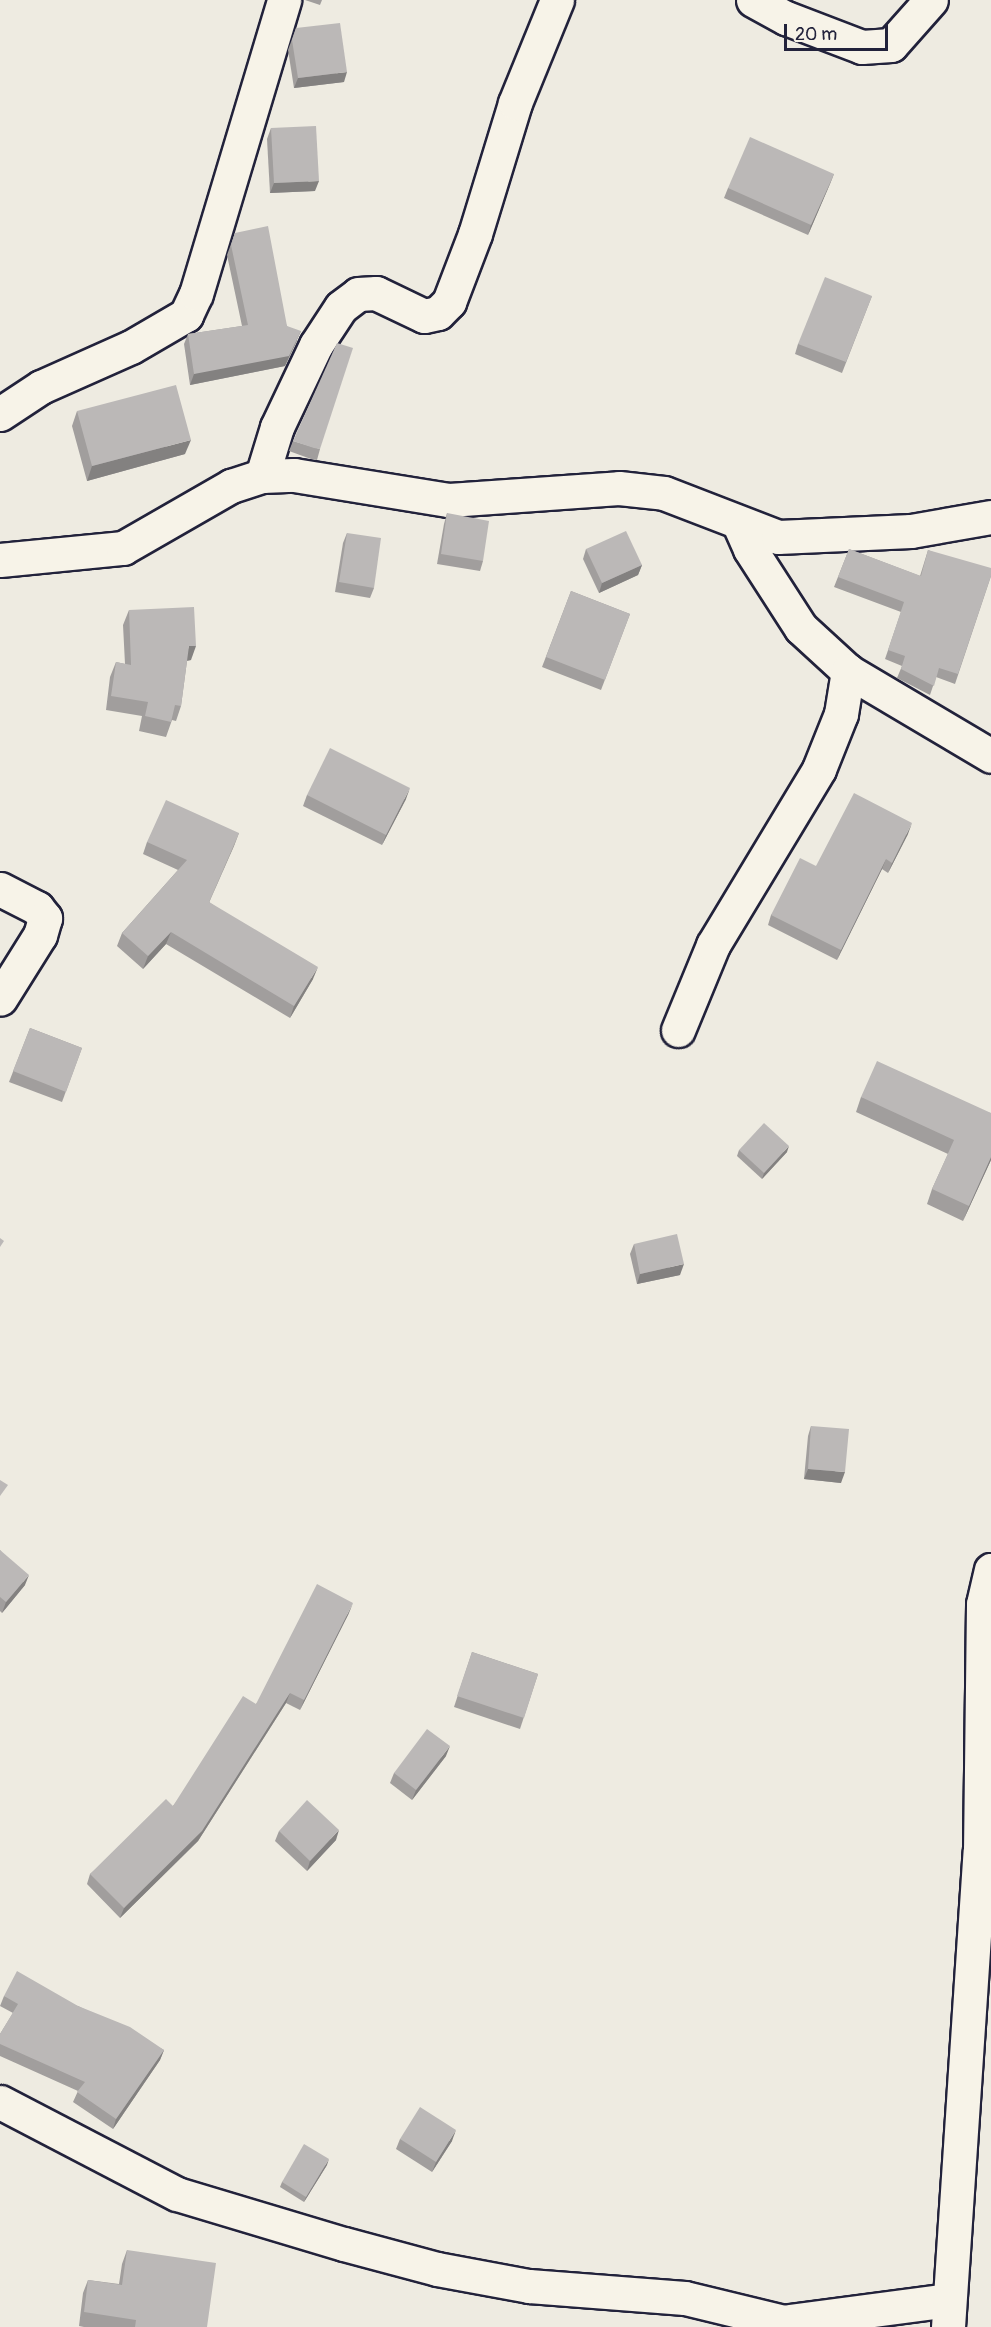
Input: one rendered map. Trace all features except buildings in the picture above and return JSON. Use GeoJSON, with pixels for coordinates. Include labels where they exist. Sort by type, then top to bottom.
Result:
{"type":"FeatureCollection","features":[{"type":"Feature","properties":{"kind":"street"},"geometry":{"type":"LineString","coordinates":[[0,414],[41,387],[131,347],[186,315],[196,294],[284,0]]}},
{"type":"Feature","properties":{"kind":"street"},"geometry":{"type":"LineString","coordinates":[[262,476],[277,427],[316,345],[341,307],[358,294],[375,293],[424,316],[438,313],[449,302],[475,234],[515,103],[557,0]]}},
{"type":"Feature","properties":{"kind":"street"},"geometry":{"type":"LineString","coordinates":[[753,0],[786,18],[862,47],[891,45],[931,0]]}},
{"type":"Feature","properties":{"kind":"street"},"geometry":{"type":"LineString","coordinates":[[0,560],[123,548],[231,486],[262,476],[294,475],[449,500],[619,488],[664,493],[739,524],[778,537],[911,531],[991,517]]}},
{"type":"Feature","properties":{"kind":"street"},"geometry":{"type":"LineString","coordinates":[[739,524],[750,549],[801,628],[848,671],[991,756]]}},
{"type":"Feature","properties":{"kind":"street"},"geometry":{"type":"LineString","coordinates":[[678,1030],[713,945],[819,769],[841,714],[848,671]]}},
{"type":"Feature","properties":{"kind":"street"},"geometry":{"type":"LineString","coordinates":[[0,889],[37,908],[45,918],[40,935],[0,999]]}},
{"type":"Feature","properties":{"kind":"street"},"geometry":{"type":"LineString","coordinates":[[0,2102],[177,2194],[437,2269],[518,2284],[685,2298],[797,2324],[948,2313],[980,1851],[983,1604],[991,1570]]}}]}
